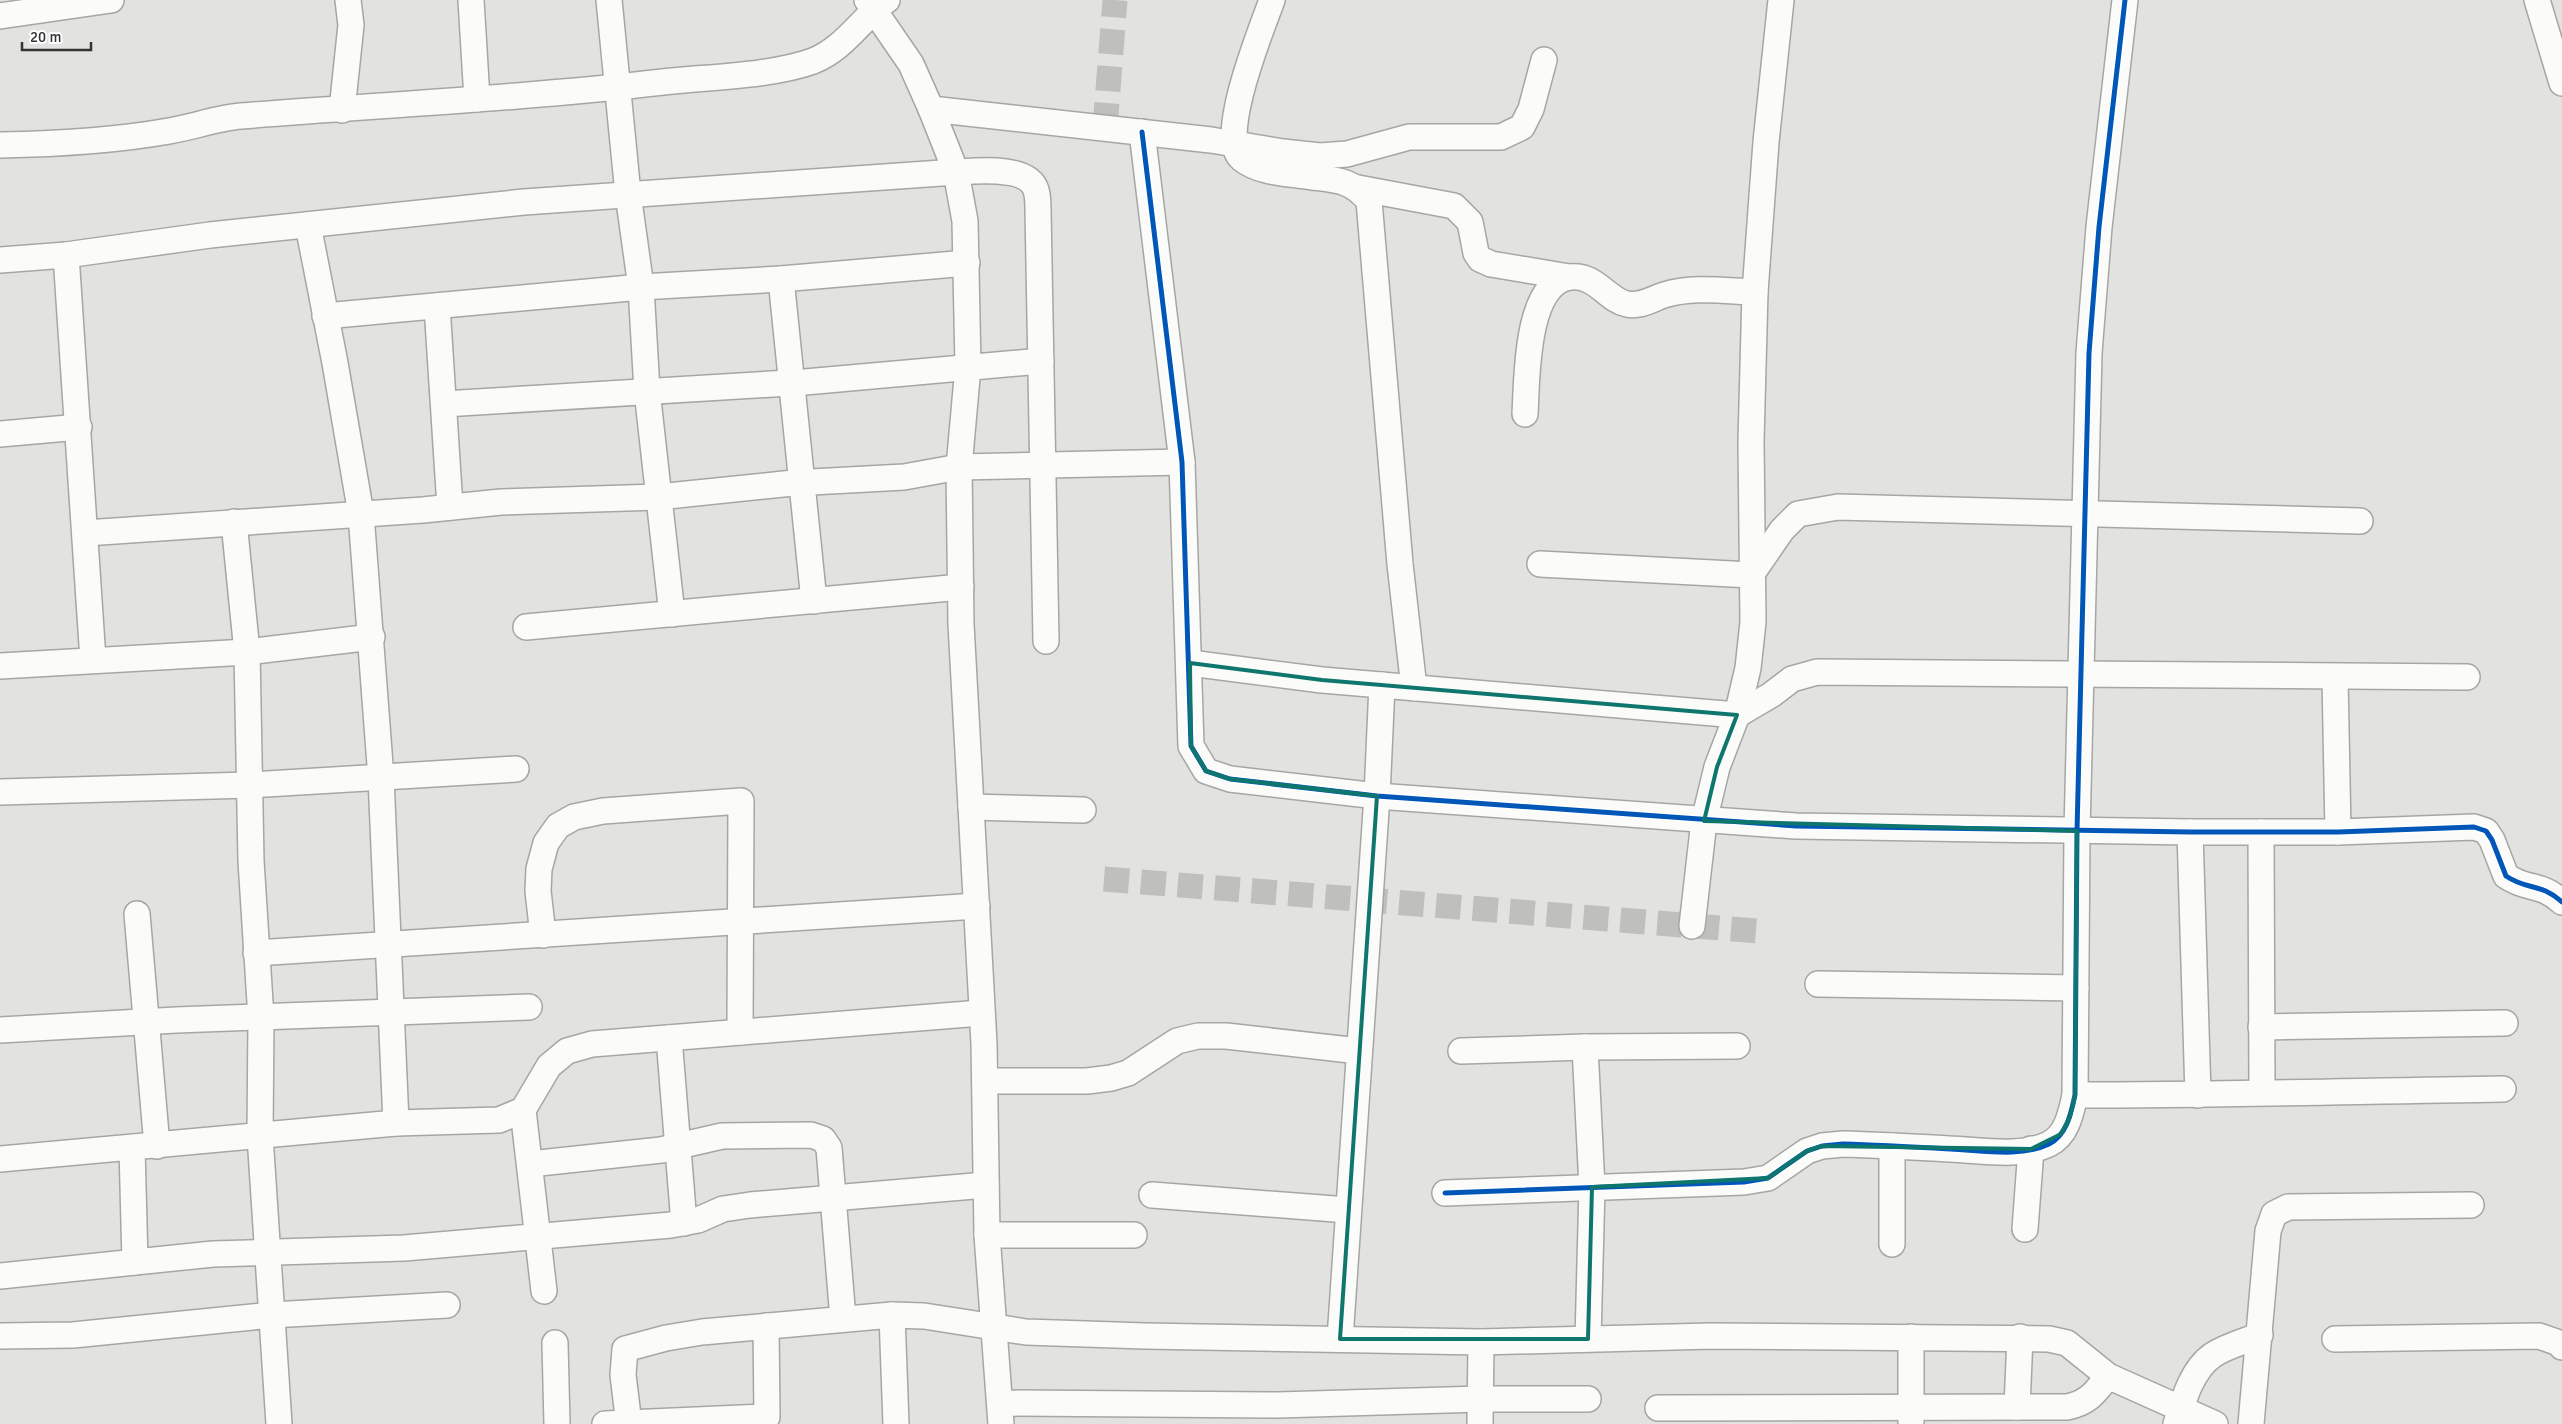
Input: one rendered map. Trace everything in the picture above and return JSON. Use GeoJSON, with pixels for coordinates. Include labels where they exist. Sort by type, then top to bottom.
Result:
{"type":"FeatureCollection","features":[{"type":"Feature","properties":{"kind":"street"},"geometry":{"type":"LineString","coordinates":[[0,16],[111,0]]}},
{"type":"Feature","properties":{"kind":"street"},"geometry":{"type":"LineString","coordinates":[[342,110],[351,24],[348,0]]}},
{"type":"Feature","properties":{"kind":"street"},"geometry":{"type":"LineString","coordinates":[[471,0],[477,99]]}},
{"type":"Feature","properties":{"kind":"street"},"geometry":{"type":"LineString","coordinates":[[609,0],[628,194],[641,287],[647,391],[672,614]]}},
{"type":"Feature","properties":{"kind":"street"},"geometry":{"type":"LineString","coordinates":[[1272,0],[1241,93],[1234,124],[1234,143],[1240,158],[1252,165],[1269,170],[1340,180],[1358,188],[1454,206],[1470,222],[1476,253],[1480,259],[1491,264],[1570,277],[1598,284],[1616,299],[1627,304],[1639,304],[1679,291],[1755,292]]}},
{"type":"Feature","properties":{"kind":"street"},"geometry":{"type":"LineString","coordinates":[[1692,926],[1704,821],[1716,767],[1737,715],[1748,668],[1753,622],[1750,442],[1755,292],[1766,142],[1781,0]]}},
{"type":"Feature","properties":{"kind":"street"},"geometry":{"type":"LineString","coordinates":[[1445,1193],[1744,1182],[1768,1178],[1807,1151],[1822,1146],[1843,1144],[2004,1151],[2031,1150],[2050,1143],[2061,1134],[2070,1117],[2075,1095],[2080,674],[2092,314],[2099,227],[2125,0]]}},
{"type":"Feature","properties":{"kind":"street"},"geometry":{"type":"LineString","coordinates":[[2537,0],[2561,73]]}},
{"type":"Feature","properties":{"kind":"street"},"geometry":{"type":"LineString","coordinates":[[0,145],[99,142],[172,131],[238,116],[342,110],[619,87],[779,69],[814,60],[840,45],[857,30],[876,3],[911,64],[932,109],[956,172],[965,221],[968,367],[959,467],[961,587],[977,906],[984,1081],[987,1235],[996,1329],[1001,1414],[1278,1414],[1481,1399],[1588,1399]]}},
{"type":"Feature","properties":{"kind":"street"},"geometry":{"type":"LineString","coordinates":[[932,109],[1234,143],[1320,156],[1347,154],[1409,137],[1501,137],[1522,127],[1531,109],[1544,60]]}},
{"type":"Feature","properties":{"kind":"street"},"geometry":{"type":"LineString","coordinates":[[1142,132],[1182,462],[1190,663],[1191,746],[1206,771],[1230,779],[1377,796],[1704,821],[1796,826],[2190,832],[2338,832],[2474,826],[2486,831],[2506,876],[2526,887],[2537,886],[2546,889],[2562,902]]}},
{"type":"Feature","properties":{"kind":"street"},"geometry":{"type":"LineString","coordinates":[[0,260],[66,255],[308,224],[524,202],[956,172],[1009,171],[1027,179],[1036,188],[1046,641]]}},
{"type":"Feature","properties":{"kind":"street"},"geometry":{"type":"LineString","coordinates":[[1358,188],[1369,201],[1400,564],[1414,688]]}},
{"type":"Feature","properties":{"kind":"street"},"geometry":{"type":"LineString","coordinates":[[308,224],[361,514],[372,637],[381,778],[396,1122]]}},
{"type":"Feature","properties":{"kind":"street"},"geometry":{"type":"LineString","coordinates":[[66,255],[93,660]]}},
{"type":"Feature","properties":{"kind":"street"},"geometry":{"type":"LineString","coordinates":[[325,316],[641,287],[781,279],[967,263]]}},
{"type":"Feature","properties":{"kind":"street"},"geometry":{"type":"LineString","coordinates":[[1525,414],[1535,317],[1547,291],[1570,277]]}},
{"type":"Feature","properties":{"kind":"street"},"geometry":{"type":"LineString","coordinates":[[781,279],[814,600]]}},
{"type":"Feature","properties":{"kind":"street"},"geometry":{"type":"LineString","coordinates":[[436,306],[450,508]]}},
{"type":"Feature","properties":{"kind":"street"},"geometry":{"type":"LineString","coordinates":[[444,404],[792,382],[1041,361]]}},
{"type":"Feature","properties":{"kind":"street"},"geometry":{"type":"LineString","coordinates":[[0,434],[79,428]]}},
{"type":"Feature","properties":{"kind":"street"},"geometry":{"type":"LineString","coordinates":[[86,533],[450,508],[519,501],[658,497],[802,483],[904,477],[959,467],[1182,462]]}},
{"type":"Feature","properties":{"kind":"street"},"geometry":{"type":"LineString","coordinates":[[1751,575],[1782,530],[1798,514],[1838,507],[2360,521]]}},
{"type":"Feature","properties":{"kind":"street"},"geometry":{"type":"LineString","coordinates":[[234,522],[247,652],[249,785],[256,953],[261,1018],[260,1136],[279,1424]]}},
{"type":"Feature","properties":{"kind":"street"},"geometry":{"type":"LineString","coordinates":[[1540,564],[1751,575]]}},
{"type":"Feature","properties":{"kind":"street"},"geometry":{"type":"LineString","coordinates":[[526,627],[961,587]]}},
{"type":"Feature","properties":{"kind":"street"},"geometry":{"type":"LineString","coordinates":[[0,666],[247,652],[372,637]]}},
{"type":"Feature","properties":{"kind":"street"},"geometry":{"type":"LineString","coordinates":[[1190,663],[1382,685],[1737,715],[1771,695],[1792,679],[1818,672],[2467,678]]}},
{"type":"Feature","properties":{"kind":"street"},"geometry":{"type":"LineString","coordinates":[[2335,677],[2338,832]]}},
{"type":"Feature","properties":{"kind":"street"},"geometry":{"type":"LineString","coordinates":[[1340,1339],[1377,796],[1382,685]]}},
{"type":"Feature","properties":{"kind":"street"},"geometry":{"type":"LineString","coordinates":[[0,792],[249,785],[516,769]]}},
{"type":"Feature","properties":{"kind":"street"},"geometry":{"type":"LineString","coordinates":[[543,935],[538,891],[539,869],[546,844],[558,826],[574,817],[603,811],[741,802],[740,1032]]}},
{"type":"Feature","properties":{"kind":"street"},"geometry":{"type":"LineString","coordinates":[[971,807],[1083,810]]}},
{"type":"Feature","properties":{"kind":"street"},"geometry":{"type":"LineString","coordinates":[[2190,832],[2198,1095]]}},
{"type":"Feature","properties":{"kind":"street"},"geometry":{"type":"LineString","coordinates":[[2261,832],[2262,1092]]}},
{"type":"Feature","properties":{"kind":"street"},"geometry":{"type":"LineString","coordinates":[[256,953],[388,946],[977,906]]}},
{"type":"Feature","properties":{"kind":"street"},"geometry":{"type":"LineString","coordinates":[[137,914],[157,1146]]}},
{"type":"Feature","properties":{"kind":"street"},"geometry":{"type":"LineString","coordinates":[[1818,984],[2076,988]]}},
{"type":"Feature","properties":{"kind":"street"},"geometry":{"type":"LineString","coordinates":[[0,1030],[146,1021],[529,1007]]}},
{"type":"Feature","properties":{"kind":"street"},"geometry":{"type":"LineString","coordinates":[[0,1159],[157,1146],[396,1122],[500,1120],[523,1110],[549,1066],[567,1051],[592,1044],[981,1013]]}},
{"type":"Feature","properties":{"kind":"street"},"geometry":{"type":"LineString","coordinates":[[2261,1028],[2505,1023]]}},
{"type":"Feature","properties":{"kind":"street"},"geometry":{"type":"LineString","coordinates":[[984,1081],[1088,1081],[1111,1078],[1128,1074],[1177,1042],[1198,1036],[1226,1036],[1359,1051]]}},
{"type":"Feature","properties":{"kind":"street"},"geometry":{"type":"LineString","coordinates":[[669,1038],[684,1223]]}},
{"type":"Feature","properties":{"kind":"street"},"geometry":{"type":"LineString","coordinates":[[1585,1046],[1592,1187],[1588,1339]]}},
{"type":"Feature","properties":{"kind":"street"},"geometry":{"type":"LineString","coordinates":[[1461,1051],[1585,1046],[1737,1046]]}},
{"type":"Feature","properties":{"kind":"street"},"geometry":{"type":"LineString","coordinates":[[2075,1095],[2198,1095],[2262,1092],[2503,1089]]}},
{"type":"Feature","properties":{"kind":"street"},"geometry":{"type":"LineString","coordinates":[[523,1110],[544,1291]]}},
{"type":"Feature","properties":{"kind":"street"},"geometry":{"type":"LineString","coordinates":[[530,1164],[661,1150],[722,1136],[811,1135],[823,1139],[829,1148],[843,1319]]}},
{"type":"Feature","properties":{"kind":"street"},"geometry":{"type":"LineString","coordinates":[[1892,1146],[1892,1244]]}},
{"type":"Feature","properties":{"kind":"street"},"geometry":{"type":"LineString","coordinates":[[132,1148],[135,1262]]}},
{"type":"Feature","properties":{"kind":"street"},"geometry":{"type":"LineString","coordinates":[[2025,1229],[2031,1150]]}},
{"type":"Feature","properties":{"kind":"street"},"geometry":{"type":"LineString","coordinates":[[0,1276],[213,1254],[404,1248],[684,1223],[698,1220],[723,1209],[986,1185]]}},
{"type":"Feature","properties":{"kind":"street"},"geometry":{"type":"LineString","coordinates":[[1152,1195],[1348,1210]]}},
{"type":"Feature","properties":{"kind":"street"},"geometry":{"type":"LineString","coordinates":[[2251,1424],[2268,1231],[2274,1214],[2288,1207],[2471,1206]]}},
{"type":"Feature","properties":{"kind":"street"},"geometry":{"type":"LineString","coordinates":[[987,1235],[1134,1234]]}},
{"type":"Feature","properties":{"kind":"street"},"geometry":{"type":"LineString","coordinates":[[0,1336],[73,1335],[272,1314],[447,1305]]}},
{"type":"Feature","properties":{"kind":"street"},"geometry":{"type":"LineString","coordinates":[[892,1316],[896,1424]]}},
{"type":"Feature","properties":{"kind":"street"},"geometry":{"type":"LineString","coordinates":[[629,1424],[622,1375],[625,1349],[666,1338],[702,1332],[892,1316],[924,1316],[996,1329],[1084,1334],[1481,1342],[1711,1336],[1911,1336],[2049,1339],[2067,1343],[2108,1376],[2178,1417],[2215,1424]]}},
{"type":"Feature","properties":{"kind":"street"},"geometry":{"type":"LineString","coordinates":[[605,1424],[767,1420],[766,1326]]}},
{"type":"Feature","properties":{"kind":"street"},"geometry":{"type":"LineString","coordinates":[[2178,1417],[2195,1375],[2214,1354],[2260,1335]]}},
{"type":"Feature","properties":{"kind":"street"},"geometry":{"type":"LineString","coordinates":[[1911,1336],[1911,1415]]}},
{"type":"Feature","properties":{"kind":"street"},"geometry":{"type":"LineString","coordinates":[[2335,1339],[2539,1336],[2559,1343],[2562,1347]]}},
{"type":"Feature","properties":{"kind":"street"},"geometry":{"type":"LineString","coordinates":[[2017,1407],[2020,1337]]}},
{"type":"Feature","properties":{"kind":"street"},"geometry":{"type":"LineString","coordinates":[[1480,1424],[1481,1342]]}},
{"type":"Feature","properties":{"kind":"street"},"geometry":{"type":"LineString","coordinates":[[555,1343],[557,1424]]}},
{"type":"Feature","properties":{"kind":"street"},"geometry":{"type":"LineString","coordinates":[[1658,1408],[1799,1416],[1911,1415],[2017,1407],[2067,1407],[2082,1404],[2093,1396],[2108,1376]]}},
{"type":"Feature","properties":{"kind":"highlighted area"},"geometry":{"type":"Polygon","coordinates":[[[1190,663],[1322,680],[1737,715],[1717,767],[1704,821],[2077,831],[2075,1095],[2070,1117],[2061,1134],[2031,1149],[1822,1146],[1807,1151],[1768,1178],[1592,1187],[1588,1339],[1340,1339],[1377,796],[1230,779],[1206,771],[1191,746],[1190,663]]]}},
{"type":"Feature","properties":{"kind":"tunnel"},"geometry":{"type":"LineString","coordinates":[[1105,128],[1115,0]]}},
{"type":"Feature","properties":{"kind":"tunnel"},"geometry":{"type":"LineString","coordinates":[[1104,879],[1758,931]]}},
{"type":"Feature","properties":{"kind":"cycle path"},"geometry":{"type":"LineString","coordinates":[[1445,1193],[1744,1182],[1768,1178],[1807,1151],[1822,1146],[1856,1144],[2013,1152],[2026,1151],[2049,1144],[2064,1129],[2070,1116],[2075,1095],[2077,831],[2089,353],[2099,227],[2125,0]]}},
{"type":"Feature","properties":{"kind":"cycle path"},"geometry":{"type":"LineString","coordinates":[[1142,132],[1182,462],[1191,746],[1206,771],[1230,779],[1377,796],[1796,826],[2190,832],[2338,832],[2474,827],[2486,831],[2492,840],[2506,876],[2521,884],[2547,892],[2562,902]]}}]}
